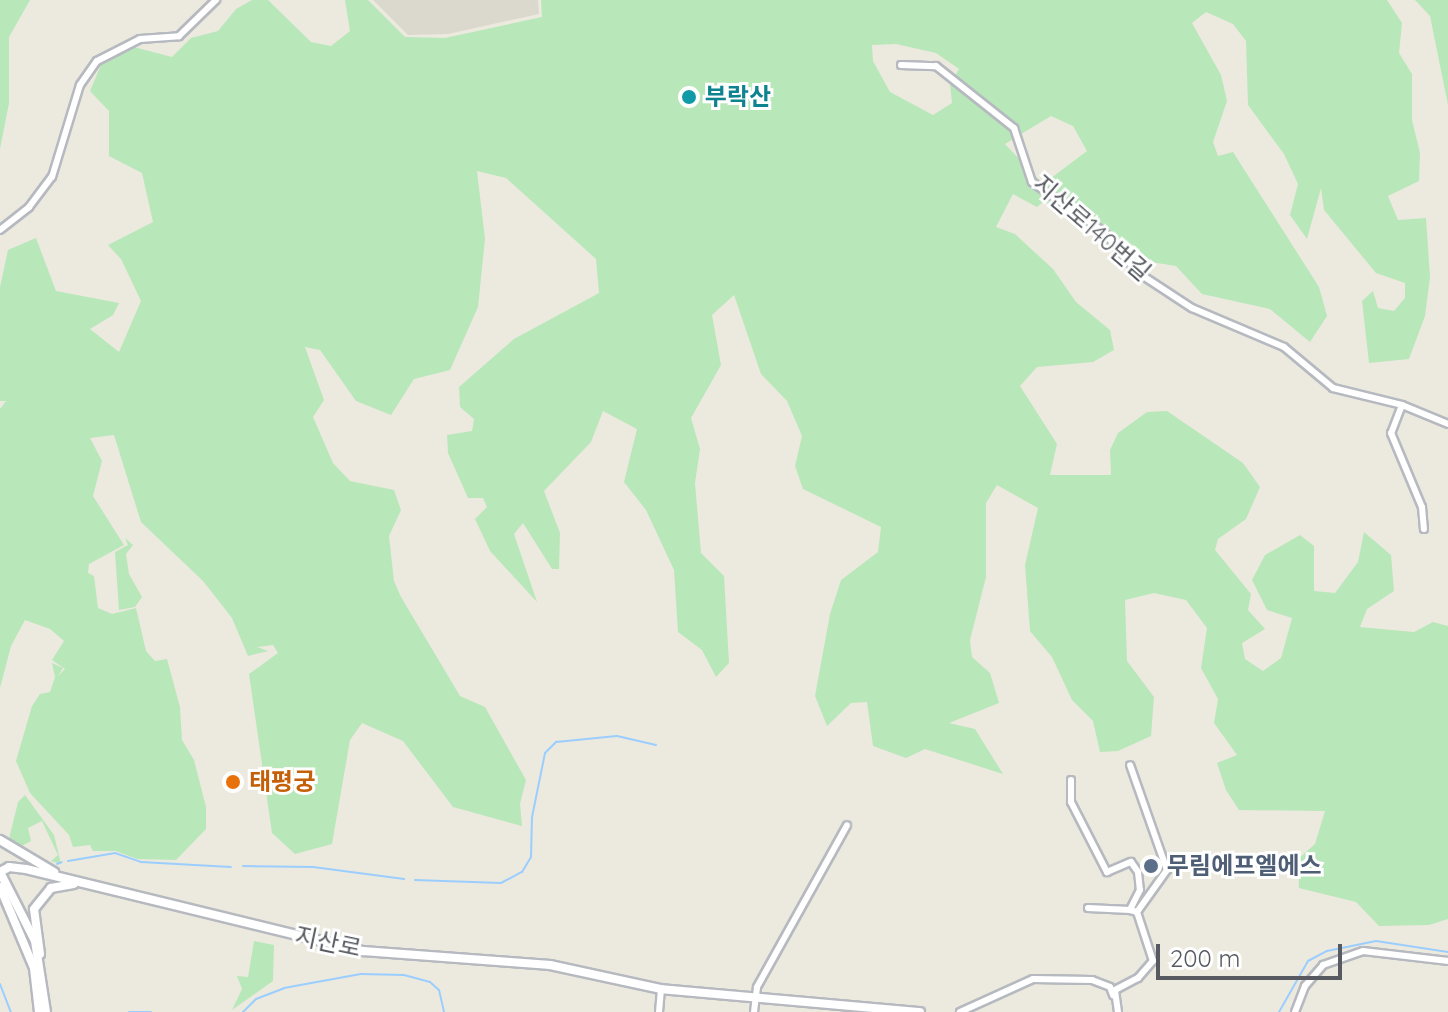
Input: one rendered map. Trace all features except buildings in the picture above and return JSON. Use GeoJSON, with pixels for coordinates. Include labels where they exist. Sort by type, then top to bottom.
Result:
{"type":"FeatureCollection","features":[{"type":"Feature","properties":{"kind":"main road"},"geometry":{"type":"LineString","coordinates":[[0,840],[65,879]]}},
{"type":"Feature","properties":{"kind":"main road","name":"지산로"},"geometry":{"type":"LineString","coordinates":[[0,872],[9,867],[84,883],[328,945],[550,965],[661,989],[920,1012]]}},
{"type":"Feature","properties":{"kind":"main road"},"geometry":{"type":"LineString","coordinates":[[0,872],[40,959]]}},
{"type":"Feature","properties":{"kind":"main road"},"geometry":{"type":"LineString","coordinates":[[46,1012],[40,959],[42,942],[34,909],[39,898],[51,888],[84,883]]}},
{"type":"Feature","properties":{"kind":"main road"},"geometry":{"type":"LineString","coordinates":[[0,887],[34,968],[39,1012]]}},
{"type":"Feature","properties":{"kind":"main road"},"geometry":{"type":"LineString","coordinates":[[0,900],[15,920]]}},
{"type":"Feature","properties":{"kind":"street"},"geometry":{"type":"LineString","coordinates":[[0,230],[29,207],[52,177],[80,85],[97,61],[140,39],[171,38],[187,31],[216,0]]}},
{"type":"Feature","properties":{"kind":"street","name":"지산로140번길"},"geometry":{"type":"LineString","coordinates":[[901,65],[936,66],[1014,128],[1032,182],[1104,232],[1137,272],[1192,308],[1284,347],[1333,388],[1402,405],[1448,424]]}},
{"type":"Feature","properties":{"kind":"street"},"geometry":{"type":"LineString","coordinates":[[1402,405],[1391,433],[1422,507],[1424,529]]}},
{"type":"Feature","properties":{"kind":"street"},"geometry":{"type":"LineString","coordinates":[[1130,765],[1167,870],[1133,911]]}},
{"type":"Feature","properties":{"kind":"street"},"geometry":{"type":"LineString","coordinates":[[1071,780],[1071,802],[1107,872],[1131,862],[1138,872],[1140,890],[1133,911],[1153,961],[1138,978],[1115,990],[1114,1003]]}},
{"type":"Feature","properties":{"kind":"street"},"geometry":{"type":"LineString","coordinates":[[754,1012],[757,987],[847,825]]}},
{"type":"Feature","properties":{"kind":"street"},"geometry":{"type":"LineString","coordinates":[[1088,908],[1133,911]]}},
{"type":"Feature","properties":{"kind":"street"},"geometry":{"type":"LineString","coordinates":[[1295,1012],[1305,986],[1323,965],[1363,951],[1448,961]]}},
{"type":"Feature","properties":{"kind":"street"},"geometry":{"type":"LineString","coordinates":[[960,1012],[1015,983],[1059,977],[1092,980],[1110,987],[1118,1012]]}},
{"type":"Feature","properties":{"kind":"street"},"geometry":{"type":"LineString","coordinates":[[659,1012],[661,989]]}},
{"type":"Feature","properties":{"kind":"shaded area"},"geometry":{"type":"Polygon","coordinates":[[[373,0],[538,0],[539,14],[448,34],[408,35],[373,0]]]}},
{"type":"Feature","properties":{"kind":"green space"},"geometry":{"type":"Polygon","coordinates":[[[0,0],[30,0],[9,37],[9,103],[0,149],[0,0]]]}},
{"type":"Feature","properties":{"kind":"green space"},"geometry":{"type":"Polygon","coordinates":[[[252,0],[268,0],[311,42],[331,46],[350,31],[345,0],[368,0],[405,37],[445,38],[542,17],[541,0],[1387,0],[1402,23],[1399,53],[1412,74],[1412,120],[1420,153],[1419,181],[1388,196],[1398,220],[1426,218],[1430,277],[1425,316],[1409,359],[1369,363],[1362,301],[1373,291],[1378,308],[1394,311],[1405,298],[1405,283],[1376,273],[1324,210],[1321,188],[1307,239],[1290,215],[1298,184],[1284,154],[1248,105],[1246,41],[1233,24],[1206,12],[1192,23],[1221,75],[1227,101],[1213,142],[1218,156],[1233,152],[1319,287],[1327,316],[1310,342],[1270,309],[1202,294],[1176,266],[1151,262],[1126,241],[1109,242],[1099,220],[1084,213],[1073,220],[1044,201],[1037,207],[1013,194],[996,227],[1015,234],[1053,269],[1076,302],[1110,330],[1114,350],[1093,362],[1037,367],[1020,386],[1057,444],[1050,475],[1111,475],[1110,450],[1118,433],[1147,412],[1167,411],[1243,463],[1260,487],[1246,519],[1218,539],[1215,550],[1251,594],[1248,610],[1265,629],[1242,643],[1245,659],[1263,671],[1281,658],[1292,618],[1267,610],[1252,580],[1265,555],[1300,535],[1314,546],[1314,591],[1335,593],[1358,562],[1364,532],[1391,555],[1394,591],[1367,609],[1360,627],[1414,632],[1433,622],[1448,626],[1448,919],[1429,925],[1379,926],[1356,902],[1299,888],[1298,859],[1315,844],[1325,811],[1239,810],[1226,790],[1217,763],[1237,755],[1214,723],[1218,699],[1201,668],[1207,628],[1186,600],[1154,593],[1125,600],[1127,661],[1154,697],[1151,736],[1118,751],[1100,752],[1093,721],[1072,700],[1052,657],[1030,631],[1025,565],[1038,508],[997,485],[986,503],[986,577],[970,640],[972,657],[990,673],[999,703],[949,723],[975,729],[1003,774],[925,749],[906,758],[873,746],[867,702],[851,703],[827,726],[815,696],[830,614],[841,580],[878,552],[881,527],[803,489],[795,466],[802,436],[787,401],[761,374],[734,295],[712,315],[721,365],[691,418],[700,449],[695,483],[701,553],[724,576],[729,663],[716,677],[702,650],[678,632],[674,570],[646,510],[624,482],[637,429],[603,411],[591,442],[544,491],[560,533],[559,569],[552,569],[523,523],[514,534],[537,602],[490,551],[475,519],[487,507],[483,498],[468,498],[448,453],[447,435],[472,431],[474,419],[460,407],[459,387],[514,339],[599,293],[596,259],[506,178],[477,171],[485,239],[478,307],[450,370],[414,379],[391,415],[356,401],[320,350],[305,347],[324,400],[313,417],[333,463],[350,481],[394,490],[401,510],[389,536],[394,581],[401,597],[460,696],[485,707],[526,780],[520,804],[522,826],[453,807],[403,741],[362,723],[350,740],[332,844],[295,854],[272,833],[249,674],[278,653],[273,645],[257,647],[268,651],[248,656],[232,618],[203,581],[141,522],[114,435],[90,438],[102,461],[93,496],[124,545],[89,564],[88,573],[94,576],[98,608],[112,614],[136,608],[146,651],[155,661],[167,659],[180,707],[182,740],[194,760],[206,807],[206,829],[176,860],[137,859],[116,851],[93,851],[90,845],[73,847],[69,835],[30,793],[16,761],[32,706],[40,694],[50,692],[55,677],[52,663],[63,668],[58,676],[65,669],[52,660],[64,641],[50,629],[25,620],[11,646],[0,688],[0,409],[6,401],[0,401],[0,287],[8,250],[36,238],[56,291],[119,303],[113,315],[90,329],[119,352],[141,301],[121,259],[108,245],[153,222],[142,173],[109,156],[109,111],[90,91],[101,65],[130,46],[172,57],[191,38],[218,31],[236,9],[252,0]],[[896,44],[872,45],[873,61],[890,92],[933,115],[952,103],[950,84],[959,69],[936,53],[896,44]],[[1051,116],[1005,144],[1043,184],[1087,151],[1073,126],[1051,116]]]}},
{"type":"Feature","properties":{"kind":"green space"},"geometry":{"type":"Polygon","coordinates":[[[1415,0],[1448,0],[1448,105],[1430,16],[1415,0]]]}},
{"type":"Feature","properties":{"kind":"green space"},"geometry":{"type":"Polygon","coordinates":[[[125,538],[133,545],[126,554],[129,574],[142,597],[135,607],[119,610],[115,552],[128,545],[125,538]]]}},
{"type":"Feature","properties":{"kind":"green space"},"geometry":{"type":"Polygon","coordinates":[[[25,795],[54,835],[61,864],[51,861],[58,855],[42,821],[28,828],[31,841],[20,847],[9,839],[18,802],[25,795]]]}},
{"type":"Feature","properties":{"kind":"green space"},"geometry":{"type":"Polygon","coordinates":[[[254,941],[274,945],[273,981],[232,1010],[242,989],[237,976],[248,977],[254,941]]]}},
{"type":"Feature","properties":{"kind":"waterway"},"geometry":{"type":"LineString","coordinates":[[415,880],[501,883],[522,872],[531,857],[532,817],[545,753],[556,742],[617,736],[656,745]]}},
{"type":"Feature","properties":{"kind":"waterway"},"geometry":{"type":"LineString","coordinates":[[68,861],[115,853],[141,862],[231,867]]}},
{"type":"Feature","properties":{"kind":"waterway"},"geometry":{"type":"LineString","coordinates":[[57,864],[62,862]]}},
{"type":"Feature","properties":{"kind":"waterway"},"geometry":{"type":"LineString","coordinates":[[243,866],[313,867],[404,879]]}},
{"type":"Feature","properties":{"kind":"waterway"},"geometry":{"type":"LineString","coordinates":[[1279,1012],[1308,961],[1327,951],[1376,941],[1448,952]]}},
{"type":"Feature","properties":{"kind":"waterway"},"geometry":{"type":"LineString","coordinates":[[243,1012],[256,999],[284,988],[361,974],[404,975],[430,982],[439,990],[444,1012]]}},
{"type":"Feature","properties":{"kind":"waterway"},"geometry":{"type":"LineString","coordinates":[[0,984],[11,1012]]}},
{"type":"Feature","properties":{"kind":"waterway"},"geometry":{"type":"LineString","coordinates":[[129,1012],[151,1012]]}},
{"type":"Feature","properties":{"kind":"place","name":"부락산"},"geometry":{"type":"Point","coordinates":[689,97]}},
{"type":"Feature","properties":{"kind":"place","name":"태평궁"},"geometry":{"type":"Point","coordinates":[233,782]}},
{"type":"Feature","properties":{"kind":"place","name":"무림에프엘에스"},"geometry":{"type":"Point","coordinates":[1151,866]}}]}
